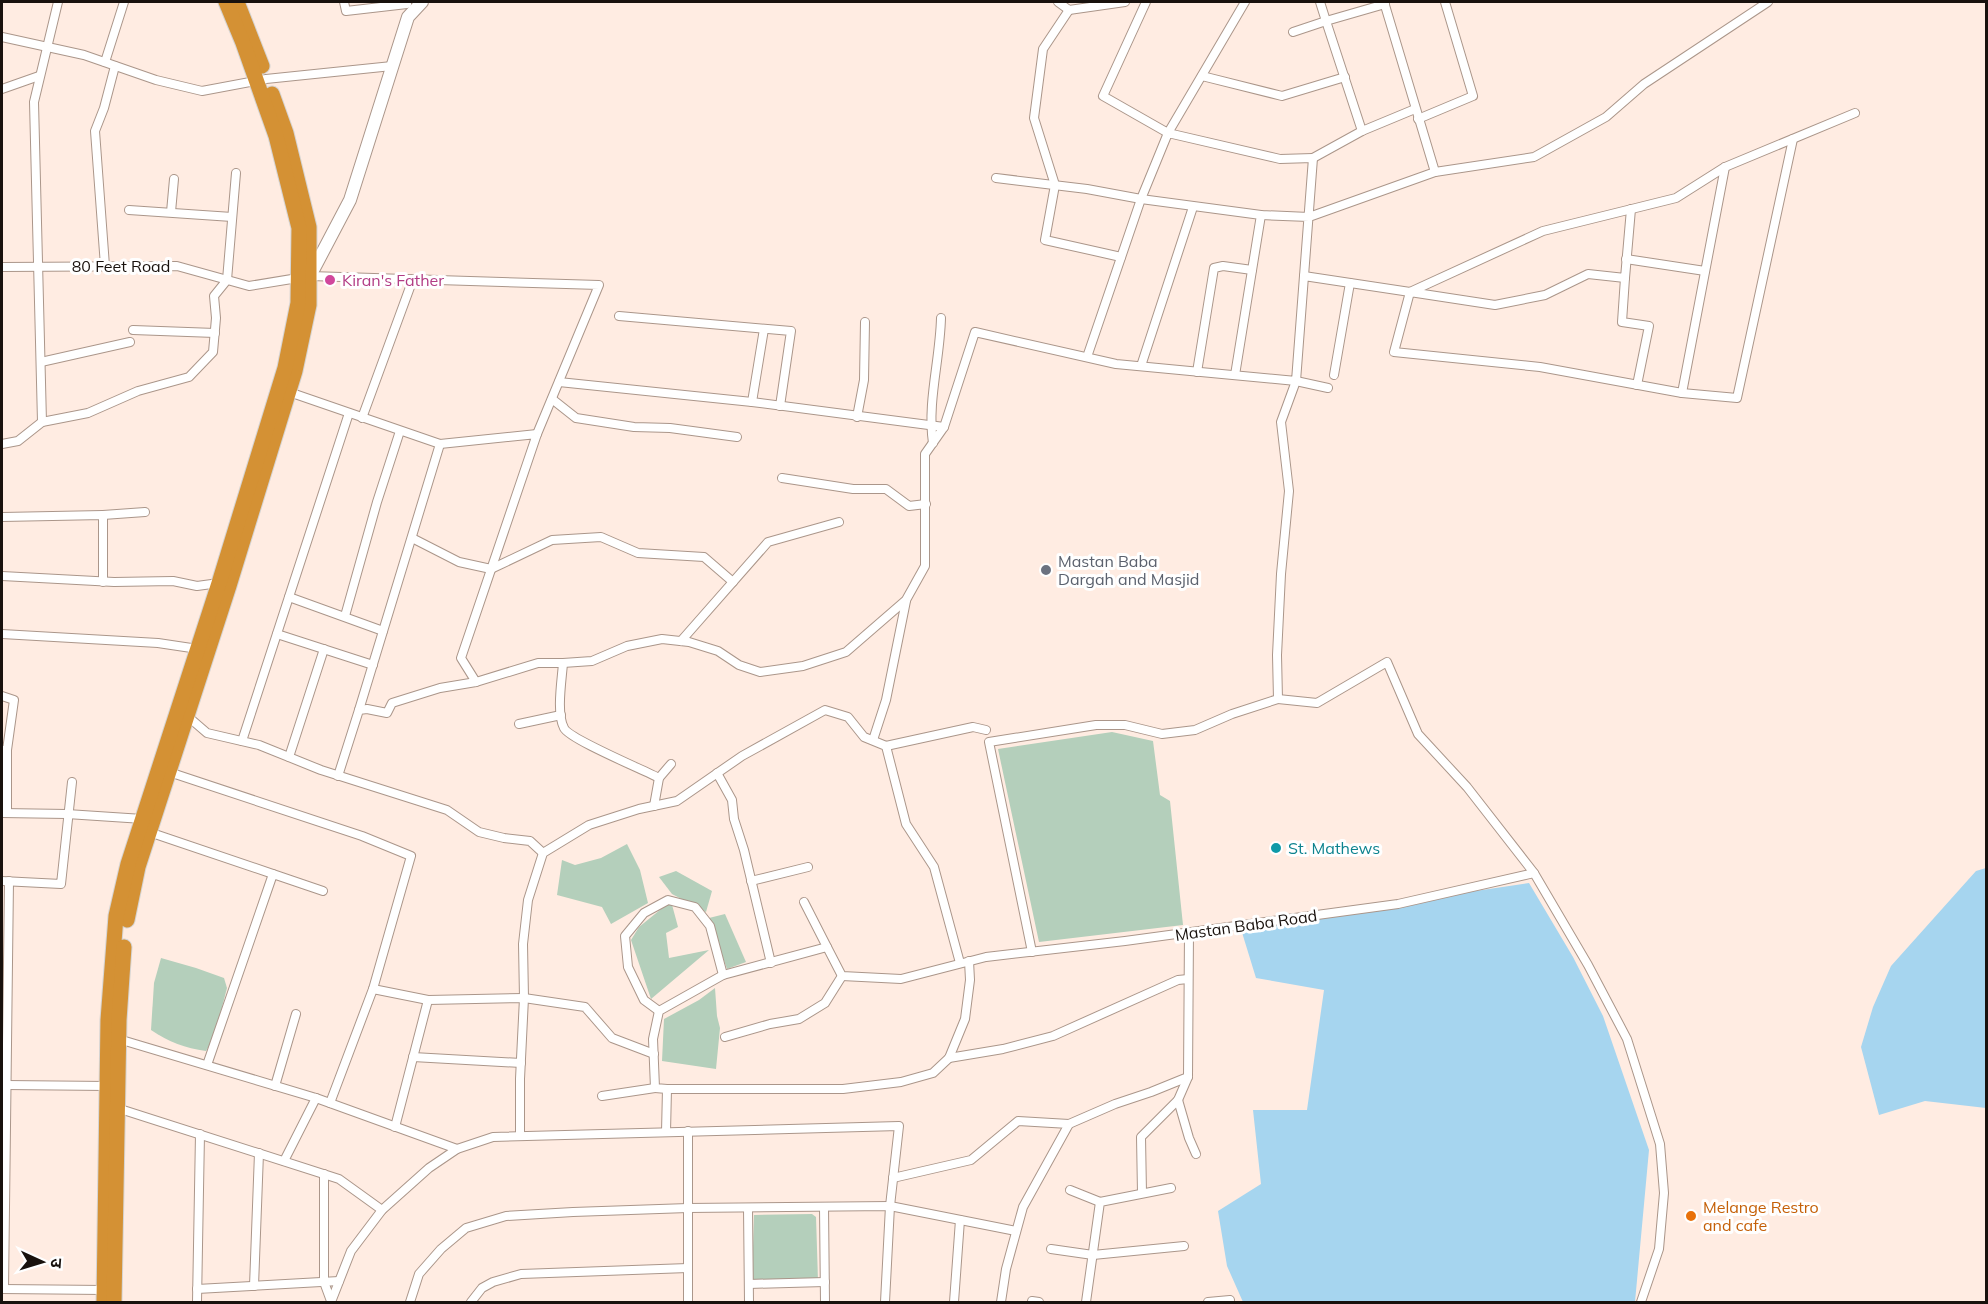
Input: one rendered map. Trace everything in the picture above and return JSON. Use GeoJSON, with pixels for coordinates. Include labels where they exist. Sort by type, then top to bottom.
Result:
{"type":"FeatureCollection","features":[{"type":"Feature","properties":{"kind":"highway"},"geometry":{"type":"LineString","coordinates":[[226,2],[261,80]]}},
{"type":"Feature","properties":{"kind":"highway"},"geometry":{"type":"LineString","coordinates":[[144,827],[289,392],[309,305],[299,228],[261,80],[253,39],[237,2]]}},
{"type":"Feature","properties":{"kind":"highway"},"geometry":{"type":"LineString","coordinates":[[114,1302],[117,1108],[113,1038],[116,916],[128,864],[169,772],[198,649],[285,368],[304,277]]}},
{"type":"Feature","properties":{"kind":"highway"},"geometry":{"type":"LineString","coordinates":[[104,1296],[107,1086],[113,1038]]}},
{"type":"Feature","properties":{"kind":"street"},"geometry":{"type":"LineString","coordinates":[[42,422],[34,102],[58,2]]}},
{"type":"Feature","properties":{"kind":"street"},"geometry":{"type":"LineString","coordinates":[[105,62],[124,2]]}},
{"type":"Feature","properties":{"kind":"street"},"geometry":{"type":"LineString","coordinates":[[344,2],[346,11],[406,3],[408,17]]}},
{"type":"Feature","properties":{"kind":"street"},"geometry":{"type":"LineString","coordinates":[[304,277],[350,200],[408,17],[422,2]]}},
{"type":"Feature","properties":{"kind":"street"},"geometry":{"type":"LineString","coordinates":[[1058,2],[1069,10],[1124,2]]}},
{"type":"Feature","properties":{"kind":"street"},"geometry":{"type":"LineString","coordinates":[[1146,2],[1103,96],[1168,133],[1280,159],[1313,158],[1362,131],[1415,109]]}},
{"type":"Feature","properties":{"kind":"street"},"geometry":{"type":"LineString","coordinates":[[1086,357],[1141,199],[1168,133],[1245,2]]}},
{"type":"Feature","properties":{"kind":"street"},"geometry":{"type":"LineString","coordinates":[[1320,2],[1362,131]]}},
{"type":"Feature","properties":{"kind":"street"},"geometry":{"type":"LineString","coordinates":[[1418,119],[1473,96],[1445,2]]}},
{"type":"Feature","properties":{"kind":"street"},"geometry":{"type":"LineString","coordinates":[[996,178],[1088,189],[1192,207],[1260,215],[1309,217],[1435,172],[1534,158],[1606,117],[1644,84],[1768,2]]}},
{"type":"Feature","properties":{"kind":"street"},"geometry":{"type":"LineString","coordinates":[[1293,32],[1384,3],[1435,172]]}},
{"type":"Feature","properties":{"kind":"street"},"geometry":{"type":"LineString","coordinates":[[1069,10],[1042,49],[1034,118],[1055,185],[1045,240],[1121,257]]}},
{"type":"Feature","properties":{"kind":"street"},"geometry":{"type":"LineString","coordinates":[[2,37],[84,55],[156,80],[202,91],[261,80],[392,66]]}},
{"type":"Feature","properties":{"kind":"street"},"geometry":{"type":"LineString","coordinates":[[105,266],[95,131],[104,108],[115,66]]}},
{"type":"Feature","properties":{"kind":"street"},"geometry":{"type":"LineString","coordinates":[[2,89],[39,76]]}},
{"type":"Feature","properties":{"kind":"street"},"geometry":{"type":"LineString","coordinates":[[1202,76],[1282,96],[1345,77]]}},
{"type":"Feature","properties":{"kind":"street"},"geometry":{"type":"LineString","coordinates":[[1410,292],[1543,231],[1676,198],[1725,167],[1855,113]]}},
{"type":"Feature","properties":{"kind":"street"},"geometry":{"type":"LineString","coordinates":[[1410,292],[1394,352],[1540,367],[1682,393],[1737,398],[1793,139]]}},
{"type":"Feature","properties":{"kind":"street"},"geometry":{"type":"LineString","coordinates":[[1278,699],[1277,655],[1288,491],[1281,422],[1296,381],[1313,158]]}},
{"type":"Feature","properties":{"kind":"street"},"geometry":{"type":"LineString","coordinates":[[1682,393],[1725,167]]}},
{"type":"Feature","properties":{"kind":"street"},"geometry":{"type":"LineString","coordinates":[[2,444],[18,441],[42,422],[88,413],[138,391],[189,377],[213,352],[214,296],[227,280],[236,173]]}},
{"type":"Feature","properties":{"kind":"street"},"geometry":{"type":"LineString","coordinates":[[171,212],[174,179]]}},
{"type":"Feature","properties":{"kind":"street"},"geometry":{"type":"LineString","coordinates":[[1141,366],[1192,207]]}},
{"type":"Feature","properties":{"kind":"street"},"geometry":{"type":"LineString","coordinates":[[1631,209],[1622,322],[1649,326],[1637,385]]}},
{"type":"Feature","properties":{"kind":"street"},"geometry":{"type":"LineString","coordinates":[[129,210],[232,217]]}},
{"type":"Feature","properties":{"kind":"street"},"geometry":{"type":"LineString","coordinates":[[1234,375],[1260,215]]}},
{"type":"Feature","properties":{"kind":"street"},"geometry":{"type":"LineString","coordinates":[[1626,259],[1705,271]]}},
{"type":"Feature","properties":{"kind":"street","name":"80 Feet Road"},"geometry":{"type":"LineString","coordinates":[[2,267],[177,266],[249,286],[304,277],[599,285],[559,382]]}},
{"type":"Feature","properties":{"kind":"street"},"geometry":{"type":"LineString","coordinates":[[1197,372],[1214,268],[1223,266],[1252,270]]}},
{"type":"Feature","properties":{"kind":"street"},"geometry":{"type":"LineString","coordinates":[[1305,276],[1495,305],[1545,295],[1588,274],[1625,278]]}},
{"type":"Feature","properties":{"kind":"street"},"geometry":{"type":"LineString","coordinates":[[362,418],[413,279]]}},
{"type":"Feature","properties":{"kind":"street"},"geometry":{"type":"LineString","coordinates":[[1334,375],[1350,283]]}},
{"type":"Feature","properties":{"kind":"street"},"geometry":{"type":"LineString","coordinates":[[619,316],[791,331],[780,406]]}},
{"type":"Feature","properties":{"kind":"street"},"geometry":{"type":"LineString","coordinates":[[933,443],[930,425],[941,318]]}},
{"type":"Feature","properties":{"kind":"street"},"geometry":{"type":"LineString","coordinates":[[857,417],[864,380],[865,322]]}},
{"type":"Feature","properties":{"kind":"street"},"geometry":{"type":"LineString","coordinates":[[752,402],[764,329]]}},
{"type":"Feature","properties":{"kind":"street"},"geometry":{"type":"LineString","coordinates":[[133,330],[215,333]]}},
{"type":"Feature","properties":{"kind":"street"},"geometry":{"type":"LineString","coordinates":[[873,740],[886,700],[906,600],[924,566],[926,454],[944,427],[975,332],[1116,364],[1296,381],[1328,388]]}},
{"type":"Feature","properties":{"kind":"street"},"geometry":{"type":"LineString","coordinates":[[41,362],[130,342]]}},
{"type":"Feature","properties":{"kind":"street"},"geometry":{"type":"LineString","coordinates":[[476,682],[461,658],[537,434],[559,382],[752,402],[944,427]]}},
{"type":"Feature","properties":{"kind":"street"},"geometry":{"type":"LineString","coordinates":[[289,392],[440,444],[537,434]]}},
{"type":"Feature","properties":{"kind":"street"},"geometry":{"type":"LineString","coordinates":[[552,399],[576,418],[634,427],[670,428],[737,437]]}},
{"type":"Feature","properties":{"kind":"street"},"geometry":{"type":"LineString","coordinates":[[242,741],[349,413]]}},
{"type":"Feature","properties":{"kind":"street"},"geometry":{"type":"LineString","coordinates":[[345,616],[400,430]]}},
{"type":"Feature","properties":{"kind":"street"},"geometry":{"type":"LineString","coordinates":[[338,776],[440,444]]}},
{"type":"Feature","properties":{"kind":"street"},"geometry":{"type":"LineString","coordinates":[[782,478],[853,489],[886,489],[909,506],[926,504]]}},
{"type":"Feature","properties":{"kind":"street"},"geometry":{"type":"LineString","coordinates":[[2,517],[146,512]]}},
{"type":"Feature","properties":{"kind":"street"},"geometry":{"type":"LineString","coordinates":[[103,515],[103,582]]}},
{"type":"Feature","properties":{"kind":"street"},"geometry":{"type":"LineString","coordinates":[[681,641],[768,542],[839,522]]}},
{"type":"Feature","properties":{"kind":"street"},"geometry":{"type":"LineString","coordinates":[[412,537],[459,562],[491,569],[552,540],[600,537],[638,553],[704,557],[733,582]]}},
{"type":"Feature","properties":{"kind":"street"},"geometry":{"type":"LineString","coordinates":[[2,576],[103,582],[173,581],[197,586],[219,583]]}},
{"type":"Feature","properties":{"kind":"street"},"geometry":{"type":"LineString","coordinates":[[290,597],[383,631]]}},
{"type":"Feature","properties":{"kind":"street"},"geometry":{"type":"LineString","coordinates":[[359,711],[367,709],[387,713],[392,703],[440,688],[476,682],[538,663],[591,662],[627,646],[662,639],[681,641],[718,651],[739,665],[760,672],[803,666],[846,652],[906,600]]}},
{"type":"Feature","properties":{"kind":"street"},"geometry":{"type":"LineString","coordinates":[[2,634],[158,643],[198,649]]}},
{"type":"Feature","properties":{"kind":"street"},"geometry":{"type":"LineString","coordinates":[[277,634],[373,665]]}},
{"type":"Feature","properties":{"kind":"street"},"geometry":{"type":"LineString","coordinates":[[289,757],[324,649]]}},
{"type":"Feature","properties":{"kind":"street"},"geometry":{"type":"LineString","coordinates":[[1032,952],[989,742],[1096,725],[1125,725],[1162,734],[1195,730],[1232,714],[1278,699],[1317,703],[1387,662],[1418,734],[1467,787],[1534,873],[1588,965],[1627,1039],[1660,1144],[1664,1193],[1659,1249],[1641,1302]]}},
{"type":"Feature","properties":{"kind":"street"},"geometry":{"type":"LineString","coordinates":[[563,663],[561,715],[564,730],[578,740],[659,778]]}},
{"type":"Feature","properties":{"kind":"street"},"geometry":{"type":"LineString","coordinates":[[2,696],[14,700],[4,750],[4,813],[67,814],[144,827],[323,891]]}},
{"type":"Feature","properties":{"kind":"street"},"geometry":{"type":"LineString","coordinates":[[520,1135],[525,998],[523,944],[528,900],[543,853],[590,825],[677,801],[742,756],[825,710],[848,717],[864,737],[886,746],[973,727],[986,730]]}},
{"type":"Feature","properties":{"kind":"street"},"geometry":{"type":"LineString","coordinates":[[182,713],[207,733],[259,745],[338,776],[447,810],[479,832],[530,841],[543,853]]}},
{"type":"Feature","properties":{"kind":"street"},"geometry":{"type":"LineString","coordinates":[[519,724],[561,715]]}},
{"type":"Feature","properties":{"kind":"street"},"geometry":{"type":"LineString","coordinates":[[886,746],[906,824],[934,867],[960,963]]}},
{"type":"Feature","properties":{"kind":"street"},"geometry":{"type":"LineString","coordinates":[[654,806],[659,778],[670,765]]}},
{"type":"Feature","properties":{"kind":"street"},"geometry":{"type":"LineString","coordinates":[[169,772],[362,836],[411,856],[373,989],[330,1103]]}},
{"type":"Feature","properties":{"kind":"street"},"geometry":{"type":"LineString","coordinates":[[717,773],[732,800],[734,819],[771,963]]}},
{"type":"Feature","properties":{"kind":"street"},"geometry":{"type":"LineString","coordinates":[[72,782],[61,884],[5,881],[3,1289],[104,1296]]}},
{"type":"Feature","properties":{"kind":"street"},"geometry":{"type":"LineString","coordinates":[[751,882],[808,867]]}},
{"type":"Feature","properties":{"kind":"street","name":"Mastan Baba Road"},"geometry":{"type":"LineString","coordinates":[[842,976],[901,979],[969,961],[1398,904],[1534,873]]}},
{"type":"Feature","properties":{"kind":"street"},"geometry":{"type":"LineString","coordinates":[[207,1065],[273,874]]}},
{"type":"Feature","properties":{"kind":"street"},"geometry":{"type":"LineString","coordinates":[[658,1011],[644,1000],[628,968],[625,936],[644,913],[668,900],[695,907],[710,926],[723,975]]}},
{"type":"Feature","properties":{"kind":"street"},"geometry":{"type":"LineString","coordinates":[[725,1037],[770,1024],[799,1019],[825,1003],[842,976],[804,902]]}},
{"type":"Feature","properties":{"kind":"street"},"geometry":{"type":"LineString","coordinates":[[1142,1193],[1141,1137],[1178,1100],[1188,1077],[1189,932]]}},
{"type":"Feature","properties":{"kind":"street"},"geometry":{"type":"LineString","coordinates":[[658,1011],[723,975],[827,948]]}},
{"type":"Feature","properties":{"kind":"street"},"geometry":{"type":"LineString","coordinates":[[602,1096],[655,1088],[843,1089],[901,1082],[933,1073],[949,1058],[965,1019],[970,980],[969,961]]}},
{"type":"Feature","properties":{"kind":"street"},"geometry":{"type":"LineString","coordinates":[[949,1058],[1003,1049],[1053,1036],[1178,980],[1188,979]]}},
{"type":"Feature","properties":{"kind":"street"},"geometry":{"type":"LineString","coordinates":[[373,989],[428,1000],[525,998],[585,1007],[612,1038],[654,1053]]}},
{"type":"Feature","properties":{"kind":"street"},"geometry":{"type":"LineString","coordinates":[[395,1127],[428,1000]]}},
{"type":"Feature","properties":{"kind":"street"},"geometry":{"type":"LineString","coordinates":[[655,1088],[653,1039],[658,1011]]}},
{"type":"Feature","properties":{"kind":"street"},"geometry":{"type":"LineString","coordinates":[[275,1086],[296,1014]]}},
{"type":"Feature","properties":{"kind":"street"},"geometry":{"type":"LineString","coordinates":[[113,1038],[316,1098],[457,1149]]}},
{"type":"Feature","properties":{"kind":"street"},"geometry":{"type":"LineString","coordinates":[[413,1057],[521,1063]]}},
{"type":"Feature","properties":{"kind":"street"},"geometry":{"type":"LineString","coordinates":[[893,1178],[970,1160],[1018,1121],[1070,1124],[1115,1104],[1188,1077]]}},
{"type":"Feature","properties":{"kind":"street"},"geometry":{"type":"LineString","coordinates":[[5,1082],[107,1086]]}},
{"type":"Feature","properties":{"kind":"street"},"geometry":{"type":"LineString","coordinates":[[666,1132],[667,1089]]}},
{"type":"Feature","properties":{"kind":"street"},"geometry":{"type":"LineString","coordinates":[[284,1161],[316,1098]]}},
{"type":"Feature","properties":{"kind":"street"},"geometry":{"type":"LineString","coordinates":[[1178,1100],[1196,1154]]}},
{"type":"Feature","properties":{"kind":"street"},"geometry":{"type":"LineString","coordinates":[[117,1108],[339,1179],[382,1210]]}},
{"type":"Feature","properties":{"kind":"street"},"geometry":{"type":"LineString","coordinates":[[1001,1302],[1006,1269],[1023,1207],[1070,1124]]}},
{"type":"Feature","properties":{"kind":"street"},"geometry":{"type":"LineString","coordinates":[[331,1302],[351,1251],[382,1210],[429,1168],[457,1149],[493,1137],[899,1126],[890,1206],[885,1302]]}},
{"type":"Feature","properties":{"kind":"street"},"geometry":{"type":"LineString","coordinates":[[688,1131],[688,1302]]}},
{"type":"Feature","properties":{"kind":"street"},"geometry":{"type":"LineString","coordinates":[[197,1302],[200,1134]]}},
{"type":"Feature","properties":{"kind":"street"},"geometry":{"type":"LineString","coordinates":[[254,1286],[259,1153]]}},
{"type":"Feature","properties":{"kind":"street"},"geometry":{"type":"LineString","coordinates":[[324,1174],[324,1282],[331,1302]]}},
{"type":"Feature","properties":{"kind":"street"},"geometry":{"type":"LineString","coordinates":[[1070,1190],[1100,1202],[1171,1188]]}},
{"type":"Feature","properties":{"kind":"street"},"geometry":{"type":"LineString","coordinates":[[1086,1302],[1100,1202]]}},
{"type":"Feature","properties":{"kind":"street"},"geometry":{"type":"LineString","coordinates":[[410,1302],[419,1274],[441,1249],[466,1228],[506,1216],[688,1208],[890,1206],[1016,1231]]}},
{"type":"Feature","properties":{"kind":"street"},"geometry":{"type":"LineString","coordinates":[[824,1207],[825,1302]]}},
{"type":"Feature","properties":{"kind":"street"},"geometry":{"type":"LineString","coordinates":[[748,1208],[749,1302]]}},
{"type":"Feature","properties":{"kind":"street"},"geometry":{"type":"LineString","coordinates":[[954,1302],[960,1220]]}},
{"type":"Feature","properties":{"kind":"street"},"geometry":{"type":"LineString","coordinates":[[1051,1249],[1093,1255],[1184,1246]]}},
{"type":"Feature","properties":{"kind":"street"},"geometry":{"type":"LineString","coordinates":[[471,1302],[482,1288],[493,1282],[520,1274],[688,1268]]}},
{"type":"Feature","properties":{"kind":"street"},"geometry":{"type":"LineString","coordinates":[[197,1289],[339,1281]]}},
{"type":"Feature","properties":{"kind":"street"},"geometry":{"type":"LineString","coordinates":[[749,1284],[825,1282]]}},
{"type":"Feature","properties":{"kind":"street"},"geometry":{"type":"LineString","coordinates":[[1208,1302],[1230,1300]]}},
{"type":"Feature","properties":{"kind":"green space"},"geometry":{"type":"Polygon","coordinates":[[[1112,732],[1153,741],[1160,795],[1170,801],[1183,925],[1039,942],[998,749],[1112,732]]]}},
{"type":"Feature","properties":{"kind":"green space"},"geometry":{"type":"Polygon","coordinates":[[[627,844],[640,870],[648,903],[611,924],[602,907],[557,895],[562,860],[575,865],[601,858],[627,844]]]}},
{"type":"Feature","properties":{"kind":"green space"},"geometry":{"type":"Polygon","coordinates":[[[676,871],[712,891],[706,912],[672,894],[659,877],[676,871]]]}},
{"type":"Feature","properties":{"kind":"green space"},"geometry":{"type":"Polygon","coordinates":[[[671,901],[678,927],[666,933],[669,958],[709,950],[651,999],[631,940],[639,927],[671,901]]]}},
{"type":"Feature","properties":{"kind":"green space"},"geometry":{"type":"Polygon","coordinates":[[[725,914],[746,962],[727,969],[709,918],[725,914]]]}},
{"type":"Feature","properties":{"kind":"green space"},"geometry":{"type":"Polygon","coordinates":[[[161,958],[224,978],[227,988],[214,1038],[206,1051],[177,1044],[151,1030],[154,983],[161,958]]]}},
{"type":"Feature","properties":{"kind":"green space"},"geometry":{"type":"Polygon","coordinates":[[[715,988],[720,1028],[716,1069],[662,1061],[664,1019],[699,1000],[715,988]]]}},
{"type":"Feature","properties":{"kind":"green space"},"geometry":{"type":"Polygon","coordinates":[[[812,1214],[816,1217],[818,1281],[752,1280],[754,1215],[812,1214]]]}},
{"type":"Feature","properties":{"kind":"water"},"geometry":{"type":"Polygon","coordinates":[[[1986,868],[1986,1108],[1925,1101],[1879,1115],[1861,1047],[1873,1007],[1891,966],[1976,871],[1986,868]]]}},
{"type":"Feature","properties":{"kind":"water"},"geometry":{"type":"Polygon","coordinates":[[[1529,883],[1573,957],[1603,1016],[1649,1150],[1635,1302],[1243,1302],[1227,1266],[1218,1211],[1261,1184],[1253,1110],[1307,1110],[1324,990],[1256,978],[1240,926],[1529,883]]]}},
{"type":"Feature","properties":{"kind":"place","name":"Kiran's Father"},"geometry":{"type":"Point","coordinates":[330,280]}},
{"type":"Feature","properties":{"kind":"place","name":"Mastan Baba Dargah and Masjid"},"geometry":{"type":"Point","coordinates":[1046,570]}},
{"type":"Feature","properties":{"kind":"place","name":"St. Mathews"},"geometry":{"type":"Point","coordinates":[1276,848]}},
{"type":"Feature","properties":{"kind":"place","name":"Melange Restro and cafe"},"geometry":{"type":"Point","coordinates":[1691,1216]}}]}
